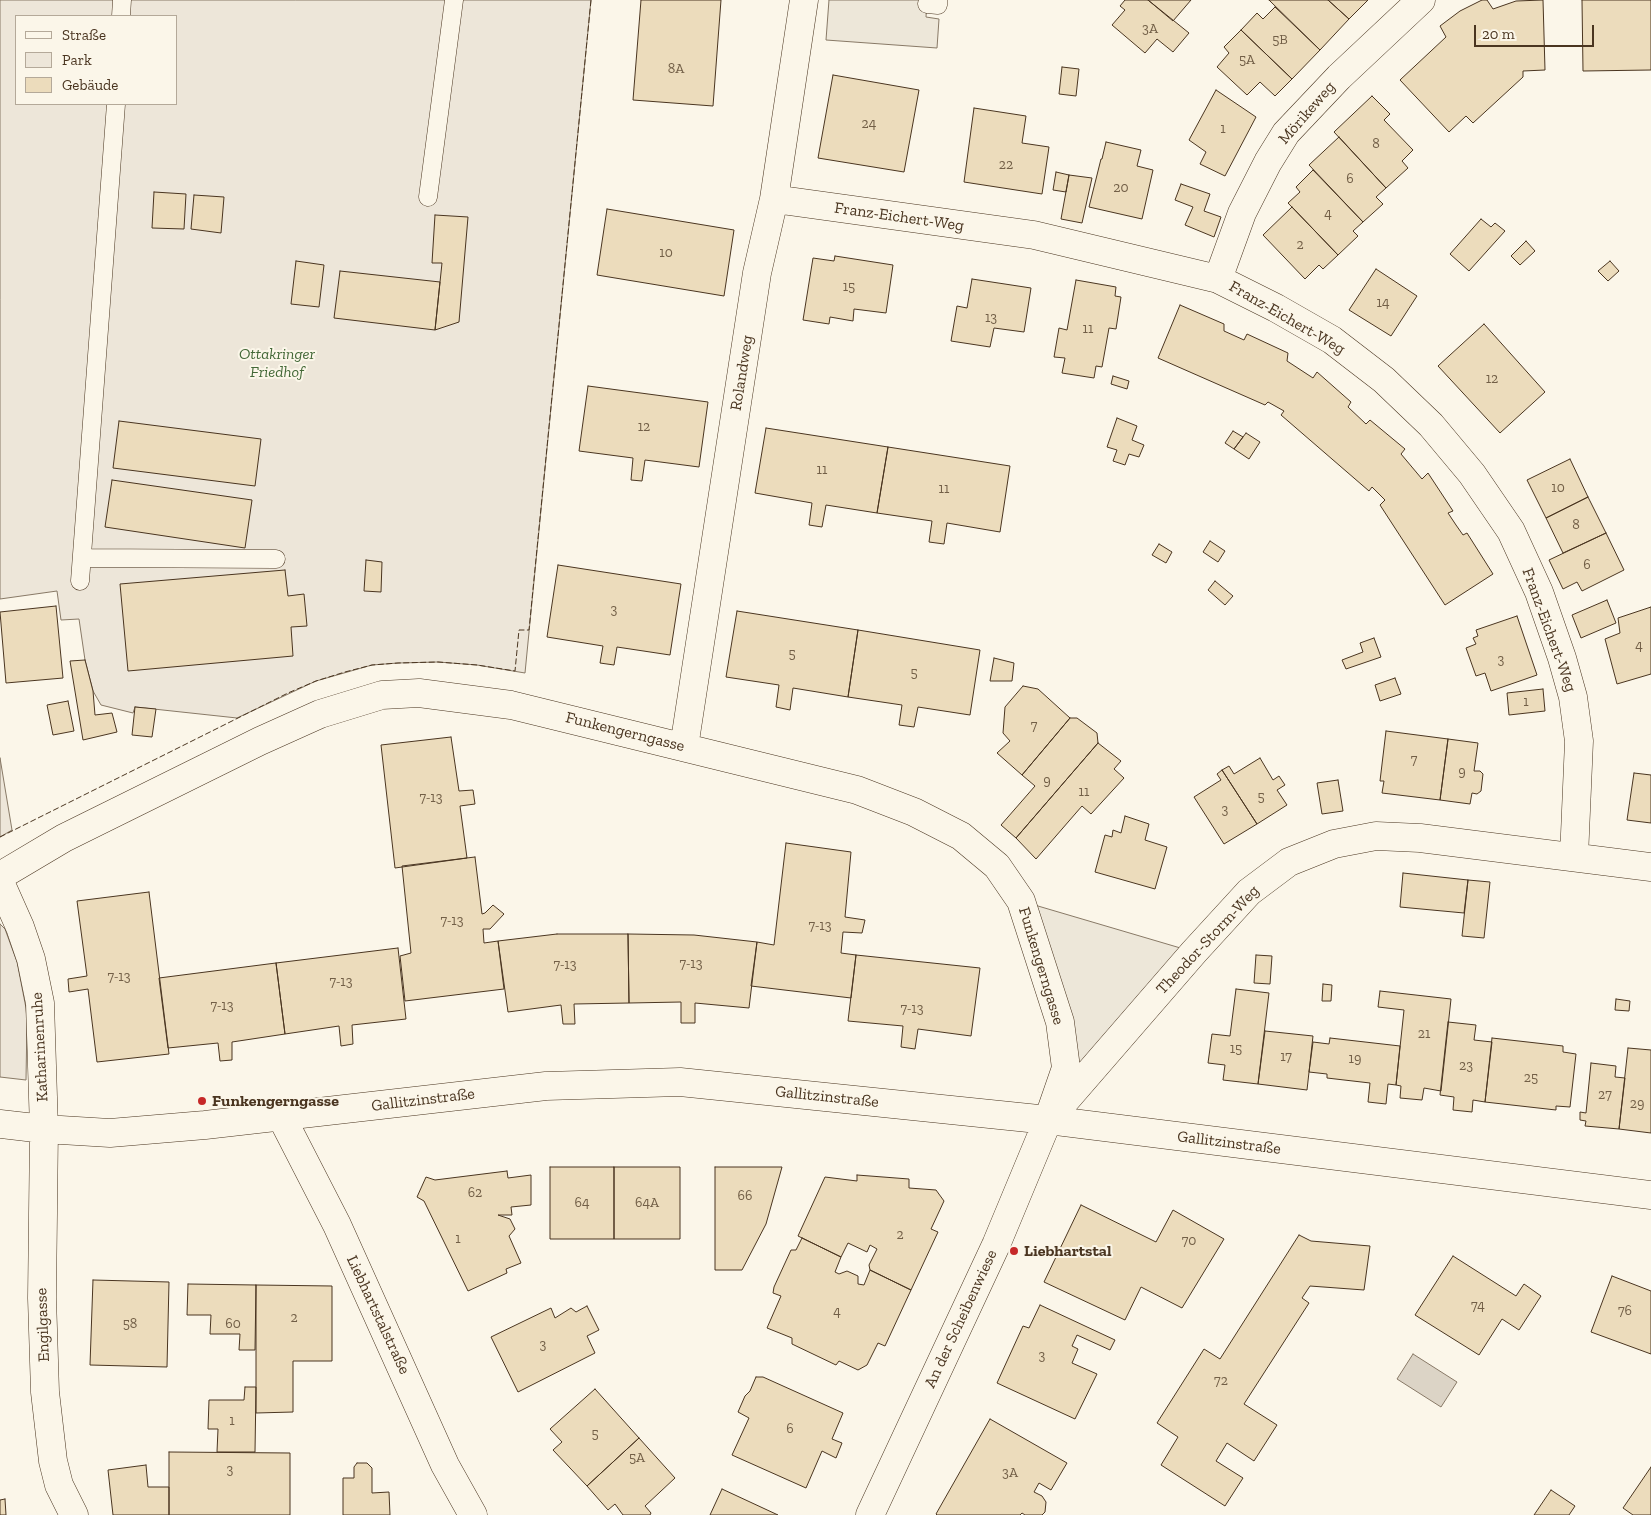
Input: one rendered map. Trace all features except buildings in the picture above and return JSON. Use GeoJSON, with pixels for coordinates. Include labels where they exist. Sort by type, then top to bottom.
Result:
{"type":"FeatureCollection","features":[{"type":"Feature","properties":{"kind":"street","name":"Rolandweg"},"geometry":{"type":"LineString","coordinates":[[684,747],[757,273],[774,200],[804,0]]}},
{"type":"Feature","properties":{"kind":"street","name":"Mörikeweg"},"geometry":{"type":"LineString","coordinates":[[1218,279],[1242,213],[1268,162],[1286,133],[1339,76],[1421,0]]}},
{"type":"Feature","properties":{"kind":"street","name":"Franz-Eichert-Weg"},"geometry":{"type":"LineString","coordinates":[[774,200],[1034,235],[1218,279],[1276,308],[1332,340],[1384,380],[1431,425],[1472,474],[1511,530],[1539,592],[1562,658],[1573,697],[1579,741],[1574,857]]}},
{"type":"Feature","properties":{"kind":"street","name":"Funkengerngasse"},"geometry":{"type":"LineString","coordinates":[[0,876],[64,838],[260,741],[320,714],[382,695],[419,693],[511,705],[857,790],[914,812],[961,836],[997,866],[1021,902],[1060,1022],[1066,1068],[1048,1120]]}},
{"type":"Feature","properties":{"kind":"street","name":"Theodor-Storm-Weg"},"geometry":{"type":"LineString","coordinates":[[1048,1120],[1194,952],[1249,892],[1289,862],[1334,844],[1376,836],[1420,838],[1651,867]]}},
{"type":"Feature","properties":{"kind":"street","name":"Katharinenruhe"},"geometry":{"type":"LineString","coordinates":[[0,882],[20,927],[37,983],[41,1021],[44,1130]]}},
{"type":"Feature","properties":{"kind":"street","name":"Gallitzinstraße"},"geometry":{"type":"LineString","coordinates":[[0,1124],[44,1130],[110,1133],[205,1126],[546,1086],[680,1082],[1048,1120],[1651,1195]]}},
{"type":"Feature","properties":{"kind":"street","name":"Liebhartstalstraße"},"geometry":{"type":"LineString","coordinates":[[281,1116],[337,1225],[445,1465],[473,1515]]}},
{"type":"Feature","properties":{"kind":"street","name":"An der Scheibenwiese"},"geometry":{"type":"LineString","coordinates":[[870,1515],[996,1245],[1048,1120]]}},
{"type":"Feature","properties":{"kind":"street","name":"Engilgasse"},"geometry":{"type":"LineString","coordinates":[[44,1130],[42,1298],[45,1392],[52,1461],[59,1485],[74,1515]]}},
{"type":"Feature","properties":{"kind":"lane"},"geometry":{"type":"LineString","coordinates":[[121,15],[122,0]]}},
{"type":"Feature","properties":{"kind":"lane"},"geometry":{"type":"LineString","coordinates":[[428,197],[454,0]]}},
{"type":"Feature","properties":{"kind":"lane"},"geometry":{"type":"LineString","coordinates":[[80,581],[116,105]]}},
{"type":"Feature","properties":{"kind":"lane"},"geometry":{"type":"LineString","coordinates":[[82,558],[276,559]]}},
{"type":"Feature","properties":{"kind":"green space","name":"Ottakringer Friedhof"},"geometry":{"type":"Polygon","coordinates":[[[0,0],[591,0],[525,673],[477,665],[438,662],[372,665],[316,681],[237,718],[135,707],[133,713],[101,705],[93,691],[85,660],[79,619],[61,620],[57,591],[0,599],[0,0]]]}},
{"type":"Feature","properties":{"kind":"green space"},"geometry":{"type":"Polygon","coordinates":[[[0,758],[12,830],[0,837],[0,758]]]}},
{"type":"Feature","properties":{"kind":"green space"},"geometry":{"type":"Polygon","coordinates":[[[0,924],[5,929],[17,962],[26,1008],[26,1080],[0,1077],[0,924]]]}},
{"type":"Feature","properties":{"kind":"shaded area"},"geometry":{"type":"Polygon","coordinates":[[[829,0],[927,0],[926,17],[939,19],[937,48],[826,40],[829,0]]]}},
{"type":"Feature","properties":{"kind":"shaded area"},"geometry":{"type":"Polygon","coordinates":[[[1021,901],[1194,952],[1048,1120],[1066,1068],[1021,901]]]}},
{"type":"Feature","properties":{"kind":"shaded area"},"geometry":{"type":"Polygon","coordinates":[[[1413,1354],[1457,1382],[1441,1407],[1397,1379],[1413,1354]]]}},
{"type":"Feature","properties":{"kind":"fence"},"geometry":{"type":"LineString","coordinates":[[0,837],[288,693],[316,681],[372,665],[398,663],[438,662],[477,665],[515,671],[519,630],[529,630],[591,0]]}},
{"type":"Feature","properties":{"kind":"place","name":"Funkengerngasse"},"geometry":{"type":"Point","coordinates":[202,1101]}},
{"type":"Feature","properties":{"kind":"place","name":"Liebhartstal"},"geometry":{"type":"Point","coordinates":[1014,1251]}}]}
